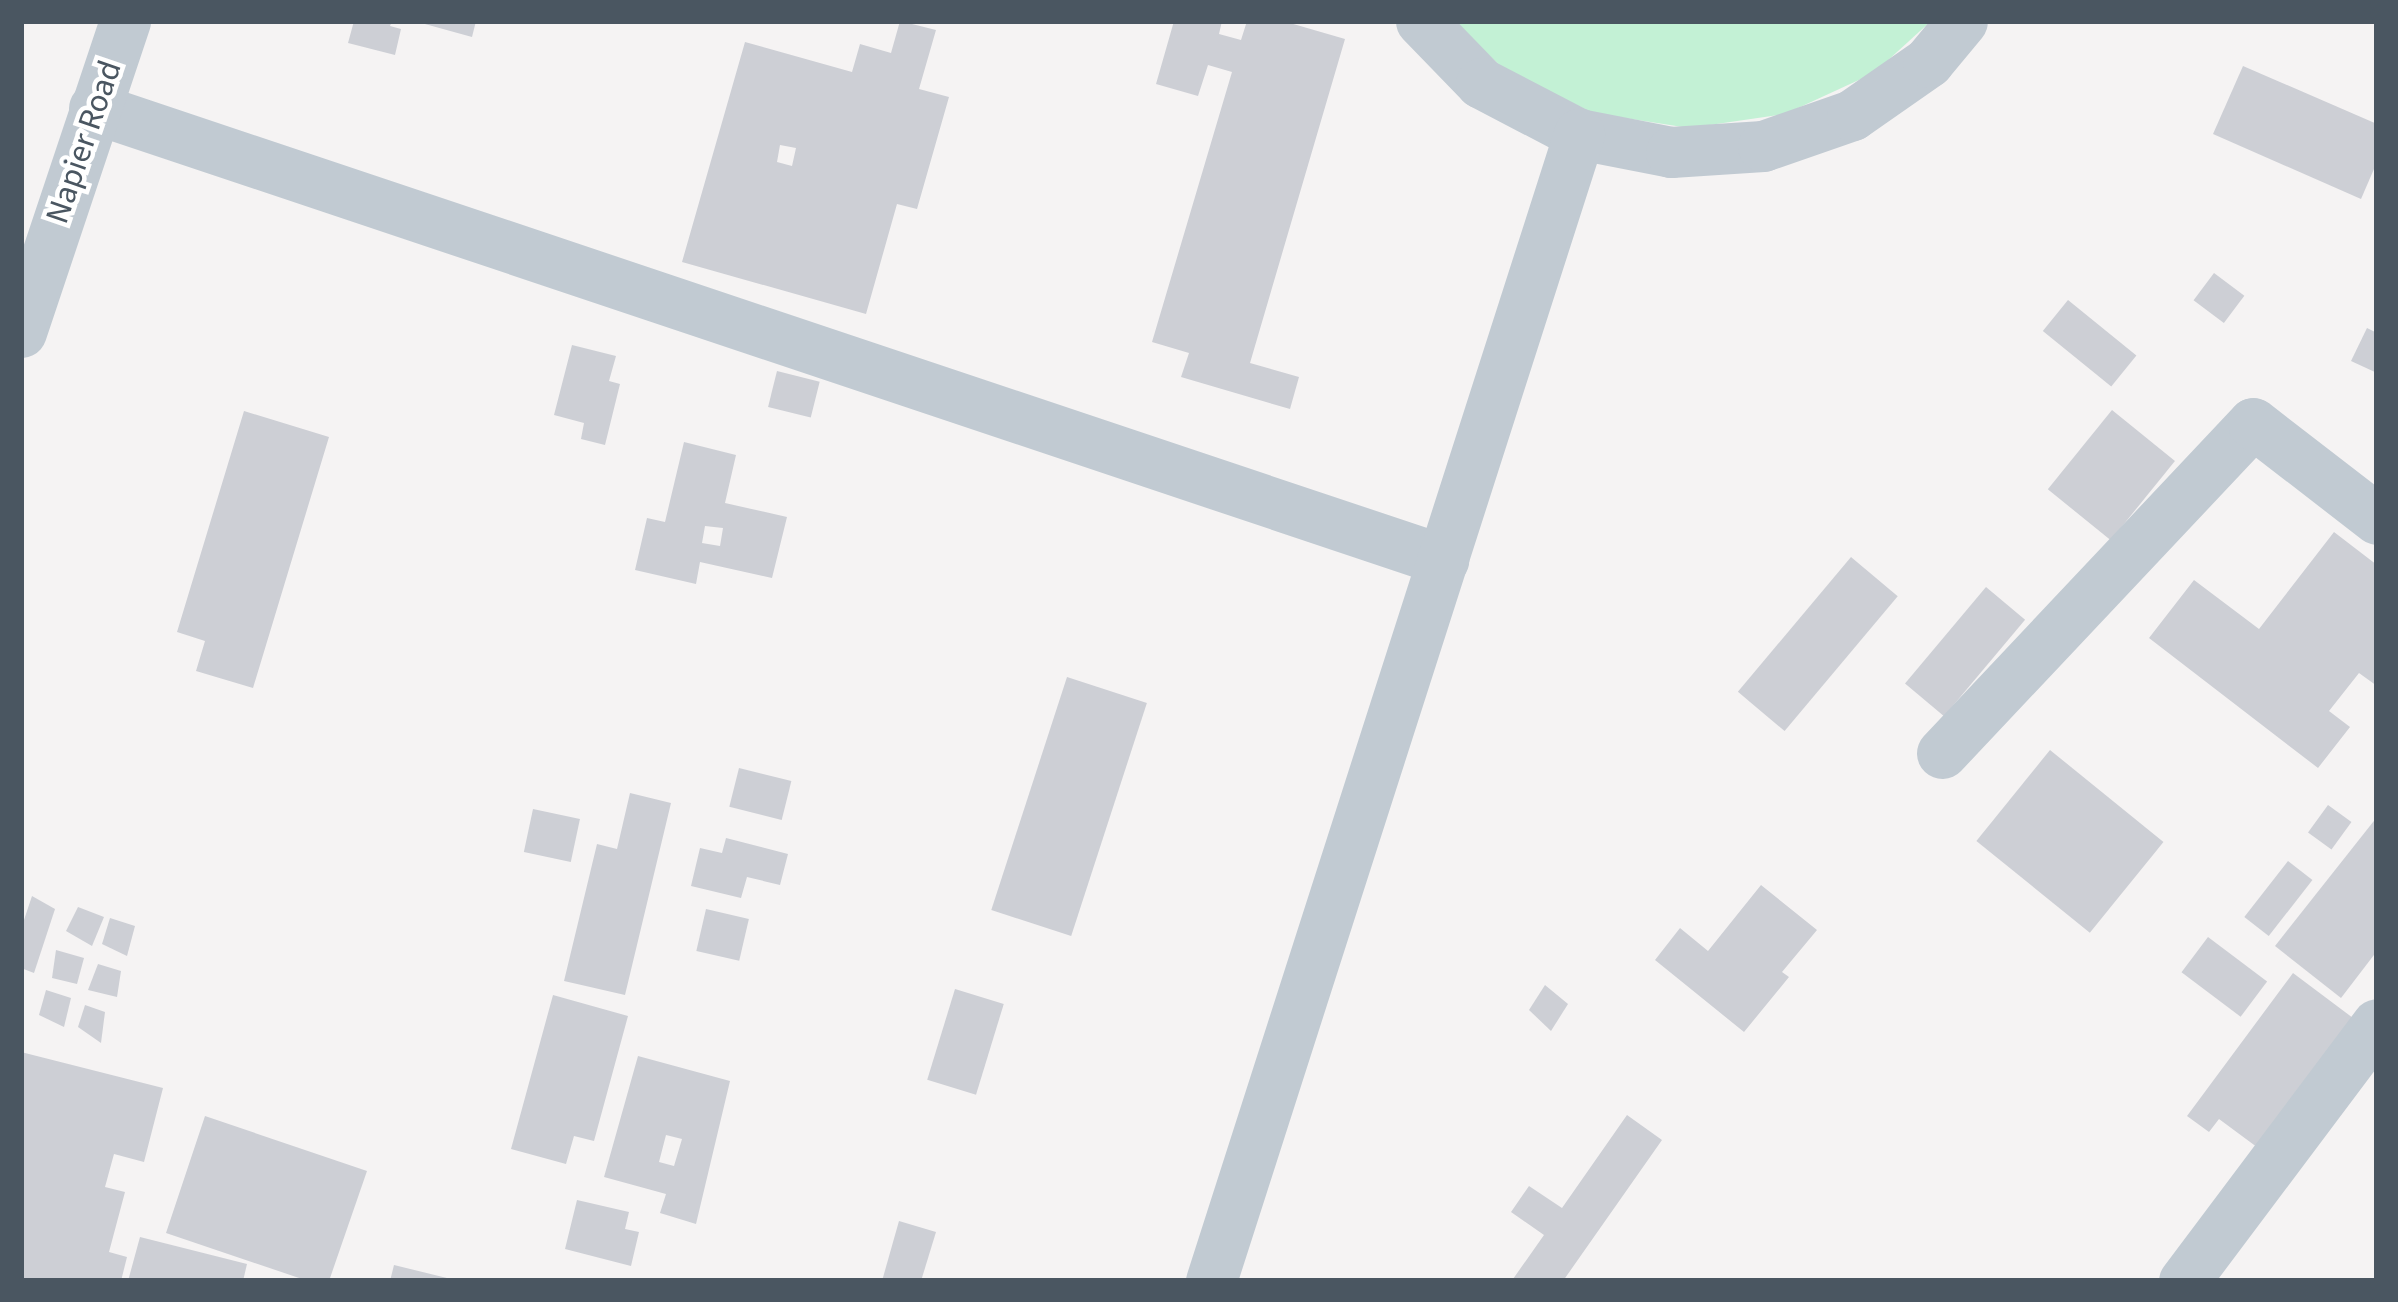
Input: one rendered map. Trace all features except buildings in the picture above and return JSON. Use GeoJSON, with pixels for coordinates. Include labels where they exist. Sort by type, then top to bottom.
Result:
{"type":"FeatureCollection","features":[{"type":"Feature","properties":{"kind":"street","name":"Napier Road"},"geometry":{"type":"LineString","coordinates":[[21,332],[125,21]]}},
{"type":"Feature","properties":{"kind":"street"},"geometry":{"type":"LineString","coordinates":[[1421,21],[1480,82],[1579,134],[1671,152],[1763,146],[1852,115],[1928,62],[1962,21]]}},
{"type":"Feature","properties":{"kind":"street"},"geometry":{"type":"LineString","coordinates":[[94,108],[1443,560]]}},
{"type":"Feature","properties":{"kind":"street"},"geometry":{"type":"LineString","coordinates":[[1211,1281],[1579,134]]}},
{"type":"Feature","properties":{"kind":"street"},"geometry":{"type":"LineString","coordinates":[[1942,753],[2253,423],[2377,519]]}},
{"type":"Feature","properties":{"kind":"street"},"geometry":{"type":"LineString","coordinates":[[2184,1281],[2377,1024]]}},
{"type":"Feature","properties":{"kind":"green space"},"geometry":{"type":"Polygon","coordinates":[[[1452,21],[1931,21],[1874,73],[1785,114],[1689,128],[1593,113],[1505,70],[1452,21]]]}}]}
